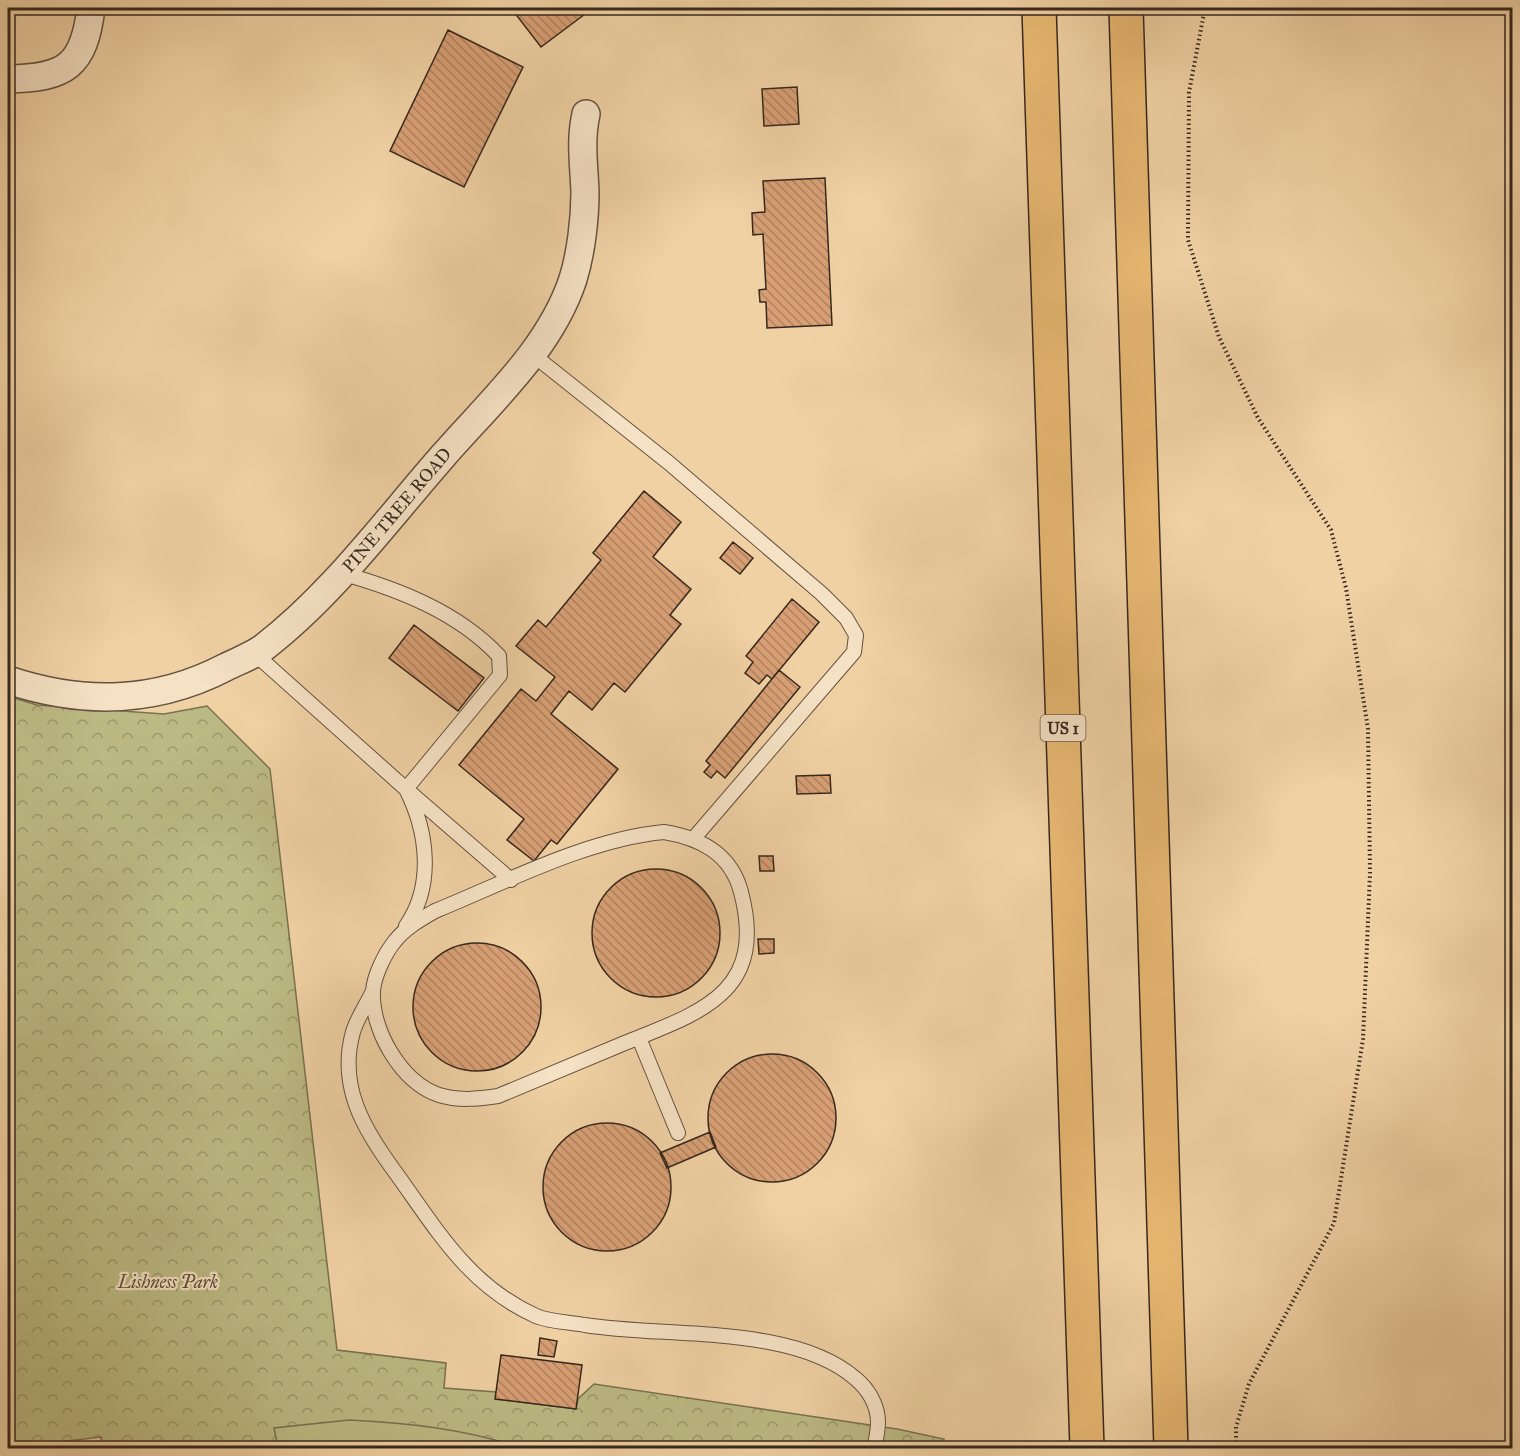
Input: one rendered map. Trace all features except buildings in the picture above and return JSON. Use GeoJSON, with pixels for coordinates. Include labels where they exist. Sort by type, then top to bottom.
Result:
{"type":"FeatureCollection","features":[{"type":"Feature","properties":{"kind":"highway","name":"US 1"},"geometry":{"type":"LineString","coordinates":[[1039,8],[1087,1449]]}},
{"type":"Feature","properties":{"kind":"highway"},"geometry":{"type":"LineString","coordinates":[[1126,8],[1171,1449]]}},
{"type":"Feature","properties":{"kind":"street"},"geometry":{"type":"LineString","coordinates":[[8,80],[28,79],[49,74],[71,62],[85,44],[92,8]]}},
{"type":"Feature","properties":{"kind":"street","name":"PINE TREE ROAD"},"geometry":{"type":"LineString","coordinates":[[8,680],[66,695],[128,697],[196,683],[255,653],[289,626],[341,573],[546,337],[573,278],[585,195],[581,136],[586,114]]}},
{"type":"Feature","properties":{"kind":"lane"},"geometry":{"type":"LineString","coordinates":[[532,354],[669,463],[822,594],[846,618],[856,635],[854,652],[693,838]]}},
{"type":"Feature","properties":{"kind":"lane"},"geometry":{"type":"LineString","coordinates":[[341,573],[387,586],[445,614],[480,635],[499,656],[500,675],[406,789]]}},
{"type":"Feature","properties":{"kind":"lane"},"geometry":{"type":"LineString","coordinates":[[255,653],[511,880]]}},
{"type":"Feature","properties":{"kind":"lane"},"geometry":{"type":"LineString","coordinates":[[406,789],[415,806],[423,845],[426,879],[418,908],[394,941],[353,1032],[348,1068],[352,1100],[367,1134],[466,1268],[502,1299],[539,1317],[602,1328],[748,1339],[804,1350],[843,1367],[867,1391],[878,1421],[874,1449]]}},
{"type":"Feature","properties":{"kind":"lane"},"geometry":{"type":"LineString","coordinates":[[373,991],[380,1031],[388,1047],[409,1076],[437,1094],[468,1101],[498,1096],[694,1015],[708,1007],[726,991],[740,970],[747,944],[748,918],[739,885],[726,862],[711,846],[693,838],[664,832],[633,835],[599,844],[435,911],[415,923],[394,941]]}},
{"type":"Feature","properties":{"kind":"lane"},"geometry":{"type":"LineString","coordinates":[[639,1038],[678,1133]]}},
{"type":"Feature","properties":{"kind":"path"},"geometry":{"type":"LineString","coordinates":[[1205,8],[1189,92],[1188,240],[1219,337],[1258,418],[1331,530],[1346,588],[1368,729],[1370,873],[1363,1040],[1334,1223],[1249,1384],[1236,1427],[1236,1449]]}},
{"type":"Feature","properties":{"kind":"green space","name":"Lishness Park"},"geometry":{"type":"Polygon","coordinates":[[[8,696],[37,705],[164,714],[207,706],[270,769],[337,1350],[446,1363],[444,1388],[496,1392],[496,1399],[576,1409],[578,1399],[594,1384],[897,1429],[944,1439],[944,1448],[102,1448],[101,1437],[8,1448],[8,696]]]}},
{"type":"Feature","properties":{"kind":"green space"},"geometry":{"type":"Polygon","coordinates":[[[349,1420],[437,1428],[501,1441],[522,1448],[278,1448],[274,1428],[349,1420]]]}}]}
